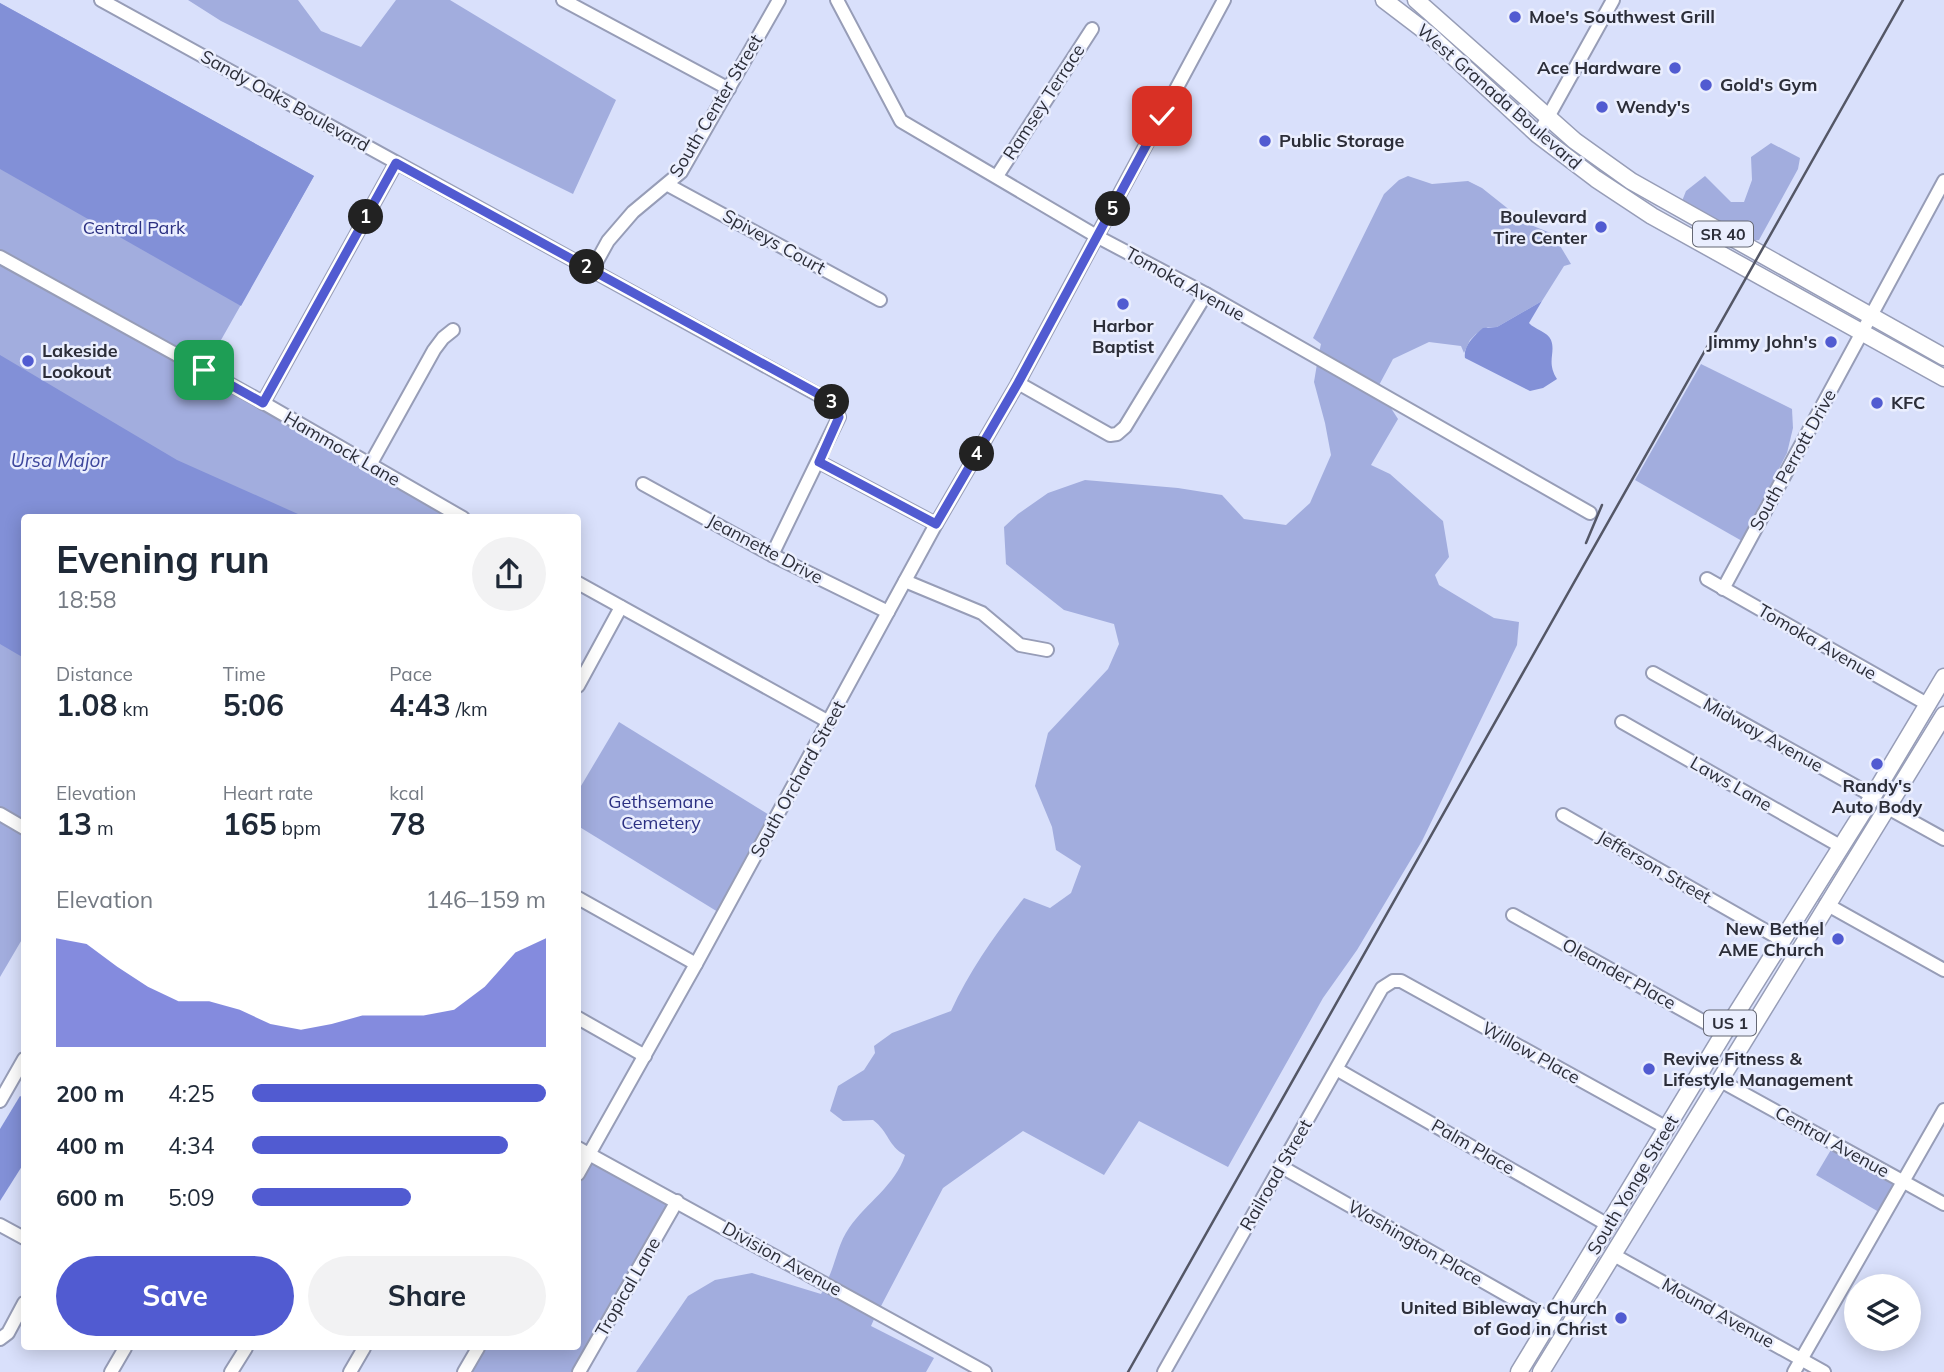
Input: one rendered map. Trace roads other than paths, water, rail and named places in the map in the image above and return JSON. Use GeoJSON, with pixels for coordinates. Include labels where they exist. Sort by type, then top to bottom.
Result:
{"type":"FeatureCollection","features":[{"type":"Feature","properties":{"kind":"main road","name":"West Granada Boulevard"},"geometry":{"type":"LineString","coordinates":[[1384,0],[1430,35],[1538,135],[1614,191],[1679,231],[1944,378]]}},
{"type":"Feature","properties":{"kind":"main road","name":"West Granada Boulevard"},"geometry":{"type":"LineString","coordinates":[[1416,0],[1575,141],[1631,181],[1944,357]]}},
{"type":"Feature","properties":{"kind":"main road"},"geometry":{"type":"LineString","coordinates":[[1407,18],[1421,15],[1448,27]]}},
{"type":"Feature","properties":{"kind":"main road","name":"South Yonge Street"},"geometry":{"type":"LineString","coordinates":[[1519,1372],[1944,677]]}},
{"type":"Feature","properties":{"kind":"main road"},"geometry":{"type":"LineString","coordinates":[[1902,783],[1902,773],[1930,722],[1927,704]]}},
{"type":"Feature","properties":{"kind":"main road","name":"South Yonge Street"},"geometry":{"type":"LineString","coordinates":[[1541,1372],[1944,715]]}},
{"type":"Feature","properties":{"kind":"main road"},"geometry":{"type":"LineString","coordinates":[[1719,1080],[1716,1063],[1722,1037]]}},
{"type":"Feature","properties":{"kind":"main road"},"geometry":{"type":"LineString","coordinates":[[1551,1320],[1554,1334],[1553,1352]]}},
{"type":"Feature","properties":{"kind":"street","name":"Sandy Oaks Boulevard"},"geometry":{"type":"LineString","coordinates":[[101,0],[833,402],[839,417],[819,462]]}},
{"type":"Feature","properties":{"kind":"street"},"geometry":{"type":"LineString","coordinates":[[563,0],[729,89]]}},
{"type":"Feature","properties":{"kind":"street","name":"South Center Street"},"geometry":{"type":"LineString","coordinates":[[592,270],[608,241],[633,212],[681,172],[779,0]]}},
{"type":"Feature","properties":{"kind":"street","name":"Tomoka Avenue"},"geometry":{"type":"LineString","coordinates":[[837,0],[901,121],[1098,237],[1206,294],[1590,513]]}},
{"type":"Feature","properties":{"kind":"street","name":"South Orchard Street"},"geometry":{"type":"LineString","coordinates":[[583,1151],[645,1056],[936,524],[1018,383],[1224,0]]}},
{"type":"Feature","properties":{"kind":"street"},"geometry":{"type":"LineString","coordinates":[[1538,135],[1613,0]]}},
{"type":"Feature","properties":{"kind":"street","name":"Ramsey Terrace"},"geometry":{"type":"LineString","coordinates":[[997,176],[1092,29]]}},
{"type":"Feature","properties":{"kind":"street"},"geometry":{"type":"LineString","coordinates":[[263,403],[396,163]]}},
{"type":"Feature","properties":{"kind":"street","name":"South Perrott Drive"},"geometry":{"type":"LineString","coordinates":[[1723,589],[1944,181]]}},
{"type":"Feature","properties":{"kind":"street","name":"Spiveys Court"},"geometry":{"type":"LineString","coordinates":[[668,185],[880,300]]}},
{"type":"Feature","properties":{"kind":"street"},"geometry":{"type":"LineString","coordinates":[[1679,231],[1688,214]]}},
{"type":"Feature","properties":{"kind":"street","name":"Hammock Lane"},"geometry":{"type":"LineString","coordinates":[[0,257],[456,514]]}},
{"type":"Feature","properties":{"kind":"street"},"geometry":{"type":"LineString","coordinates":[[1018,383],[1110,435],[1117,434],[1125,427],[1206,294]]}},
{"type":"Feature","properties":{"kind":"street"},"geometry":{"type":"LineString","coordinates":[[370,465],[434,349],[453,330]]}},
{"type":"Feature","properties":{"kind":"street"},"geometry":{"type":"LineString","coordinates":[[772,555],[819,462],[936,524]]}},
{"type":"Feature","properties":{"kind":"street","name":"Jeannette Drive"},"geometry":{"type":"LineString","coordinates":[[643,484],[772,555],[888,612]]}},
{"type":"Feature","properties":{"kind":"street","name":"Tomoka Avenue"},"geometry":{"type":"LineString","coordinates":[[1707,579],[1927,704]]}},
{"type":"Feature","properties":{"kind":"street"},"geometry":{"type":"LineString","coordinates":[[905,581],[982,613],[1020,645],[1047,650]]}},
{"type":"Feature","properties":{"kind":"street"},"geometry":{"type":"LineString","coordinates":[[581,585],[830,722]]}},
{"type":"Feature","properties":{"kind":"street"},"geometry":{"type":"LineString","coordinates":[[581,680],[621,607]]}},
{"type":"Feature","properties":{"kind":"street","name":"Midway Avenue"},"geometry":{"type":"LineString","coordinates":[[1653,673],[1873,796]]}},
{"type":"Feature","properties":{"kind":"street","name":"Laws Lane"},"geometry":{"type":"LineString","coordinates":[[1622,722],[1840,846]]}},
{"type":"Feature","properties":{"kind":"street"},"geometry":{"type":"LineString","coordinates":[[1888,808],[1944,839]]}},
{"type":"Feature","properties":{"kind":"street"},"geometry":{"type":"LineString","coordinates":[[0,814],[21,826]]}},
{"type":"Feature","properties":{"kind":"street","name":"Jefferson Street"},"geometry":{"type":"LineString","coordinates":[[1563,815],[1782,940]]}},
{"type":"Feature","properties":{"kind":"street"},"geometry":{"type":"LineString","coordinates":[[581,900],[696,964]]}},
{"type":"Feature","properties":{"kind":"street"},"geometry":{"type":"LineString","coordinates":[[1826,904],[1944,970]]}},
{"type":"Feature","properties":{"kind":"street","name":"Oleander Place"},"geometry":{"type":"LineString","coordinates":[[1513,915],[1722,1037]]}},
{"type":"Feature","properties":{"kind":"street","name":"Railroad Street"},"geometry":{"type":"LineString","coordinates":[[1164,1372],[1280,1166],[1338,1070],[1382,988],[1393,981]]}},
{"type":"Feature","properties":{"kind":"street","name":"Willow Place"},"geometry":{"type":"LineString","coordinates":[[1393,981],[1401,981],[1667,1128]]}},
{"type":"Feature","properties":{"kind":"street"},"geometry":{"type":"LineString","coordinates":[[581,1020],[645,1056]]}},
{"type":"Feature","properties":{"kind":"street"},"geometry":{"type":"LineString","coordinates":[[0,1101],[21,1064]]}},
{"type":"Feature","properties":{"kind":"street","name":"Palm Place"},"geometry":{"type":"LineString","coordinates":[[1338,1070],[1608,1225]]}},
{"type":"Feature","properties":{"kind":"street","name":"Central Avenue"},"geometry":{"type":"LineString","coordinates":[[1719,1080],[1944,1204]]}},
{"type":"Feature","properties":{"kind":"street"},"geometry":{"type":"LineString","coordinates":[[1794,1372],[1944,1110]]}},
{"type":"Feature","properties":{"kind":"street","name":"Division Avenue"},"geometry":{"type":"LineString","coordinates":[[583,1151],[985,1372]]}},
{"type":"Feature","properties":{"kind":"street","name":"Washington Place"},"geometry":{"type":"LineString","coordinates":[[1280,1166],[1551,1320]]}},
{"type":"Feature","properties":{"kind":"street","name":"Tropical Lane"},"geometry":{"type":"LineString","coordinates":[[579,1372],[677,1201]]}},
{"type":"Feature","properties":{"kind":"street"},"geometry":{"type":"LineString","coordinates":[[0,1225],[21,1236]]}},
{"type":"Feature","properties":{"kind":"street","name":"Mound Avenue"},"geometry":{"type":"LineString","coordinates":[[1612,1254],[1824,1372]]}},
{"type":"Feature","properties":{"kind":"street"},"geometry":{"type":"LineString","coordinates":[[0,1339],[8,1333],[21,1309]]}},
{"type":"Feature","properties":{"kind":"street"},"geometry":{"type":"LineString","coordinates":[[111,1372],[124,1350]]}},
{"type":"Feature","properties":{"kind":"street"},"geometry":{"type":"LineString","coordinates":[[231,1372],[245,1350]]}},
{"type":"Feature","properties":{"kind":"street"},"geometry":{"type":"LineString","coordinates":[[350,1372],[363,1350]]}},
{"type":"Feature","properties":{"kind":"street"},"geometry":{"type":"LineString","coordinates":[[464,1372],[477,1350]]}},
{"type":"Feature","properties":{"kind":"water"},"geometry":{"type":"Polygon","coordinates":[[[0,3],[314,176],[241,306],[0,169],[0,3]]]}},
{"type":"Feature","properties":{"kind":"water"},"geometry":{"type":"Polygon","coordinates":[[[1542,301],[1529,323],[1551,340],[1552,368],[1557,379],[1543,388],[1530,391],[1465,358],[1467,345],[1483,328],[1497,327],[1542,301]]]}},
{"type":"Feature","properties":{"kind":"water","name":"Ursa Major"},"geometry":{"type":"Polygon","coordinates":[[[0,355],[177,460],[298,514],[21,514],[21,656],[0,644],[0,355]]]}},
{"type":"Feature","properties":{"kind":"water"},"geometry":{"type":"Polygon","coordinates":[[[21,1096],[21,1168],[0,1201],[0,1129],[21,1096]]]}},
{"type":"Feature","properties":{"kind":"railway"},"geometry":{"type":"LineString","coordinates":[[1128,1372],[1903,0]]}},
{"type":"Feature","properties":{"kind":"railway"},"geometry":{"type":"LineString","coordinates":[[1586,543],[1602,505]]}},
{"type":"Feature","properties":{"kind":"place","name":"Moe's Southwest Grill"},"geometry":{"type":"Point","coordinates":[1515,17]}},
{"type":"Feature","properties":{"kind":"place","name":"Ace Hardware"},"geometry":{"type":"Point","coordinates":[1675,68]}},
{"type":"Feature","properties":{"kind":"place","name":"Gold's Gym"},"geometry":{"type":"Point","coordinates":[1706,85]}},
{"type":"Feature","properties":{"kind":"place","name":"Wendy's"},"geometry":{"type":"Point","coordinates":[1602,107]}},
{"type":"Feature","properties":{"kind":"place","name":"Public Storage"},"geometry":{"type":"Point","coordinates":[1265,141]}},
{"type":"Feature","properties":{"kind":"place","name":"Boulevard Tire Center"},"geometry":{"type":"Point","coordinates":[1601,227]}},
{"type":"Feature","properties":{"kind":"place","name":"Harbor Baptist"},"geometry":{"type":"Point","coordinates":[1123,304]}},
{"type":"Feature","properties":{"kind":"place","name":"Jimmy John's"},"geometry":{"type":"Point","coordinates":[1831,342]}},
{"type":"Feature","properties":{"kind":"place","name":"Lakeside Lookout"},"geometry":{"type":"Point","coordinates":[28,361]}},
{"type":"Feature","properties":{"kind":"place","name":"KFC"},"geometry":{"type":"Point","coordinates":[1877,403]}},
{"type":"Feature","properties":{"kind":"place","name":"Randy's Auto Body"},"geometry":{"type":"Point","coordinates":[1877,764]}},
{"type":"Feature","properties":{"kind":"place","name":"New Bethel AME Church"},"geometry":{"type":"Point","coordinates":[1838,939]}},
{"type":"Feature","properties":{"kind":"place","name":"Revive Fitness & Lifestyle Management"},"geometry":{"type":"Point","coordinates":[1649,1069]}},
{"type":"Feature","properties":{"kind":"place","name":"United Bibleway Church of God in Christ"},"geometry":{"type":"Point","coordinates":[1621,1318]}},
{"type":"Feature","properties":{"kind":"park label","name":"Central Park"},"geometry":{"type":"Point","coordinates":[134,228]}},
{"type":"Feature","properties":{"kind":"park label","name":"Gethsemane Cemetery"},"geometry":{"type":"Point","coordinates":[661,812]}}]}
